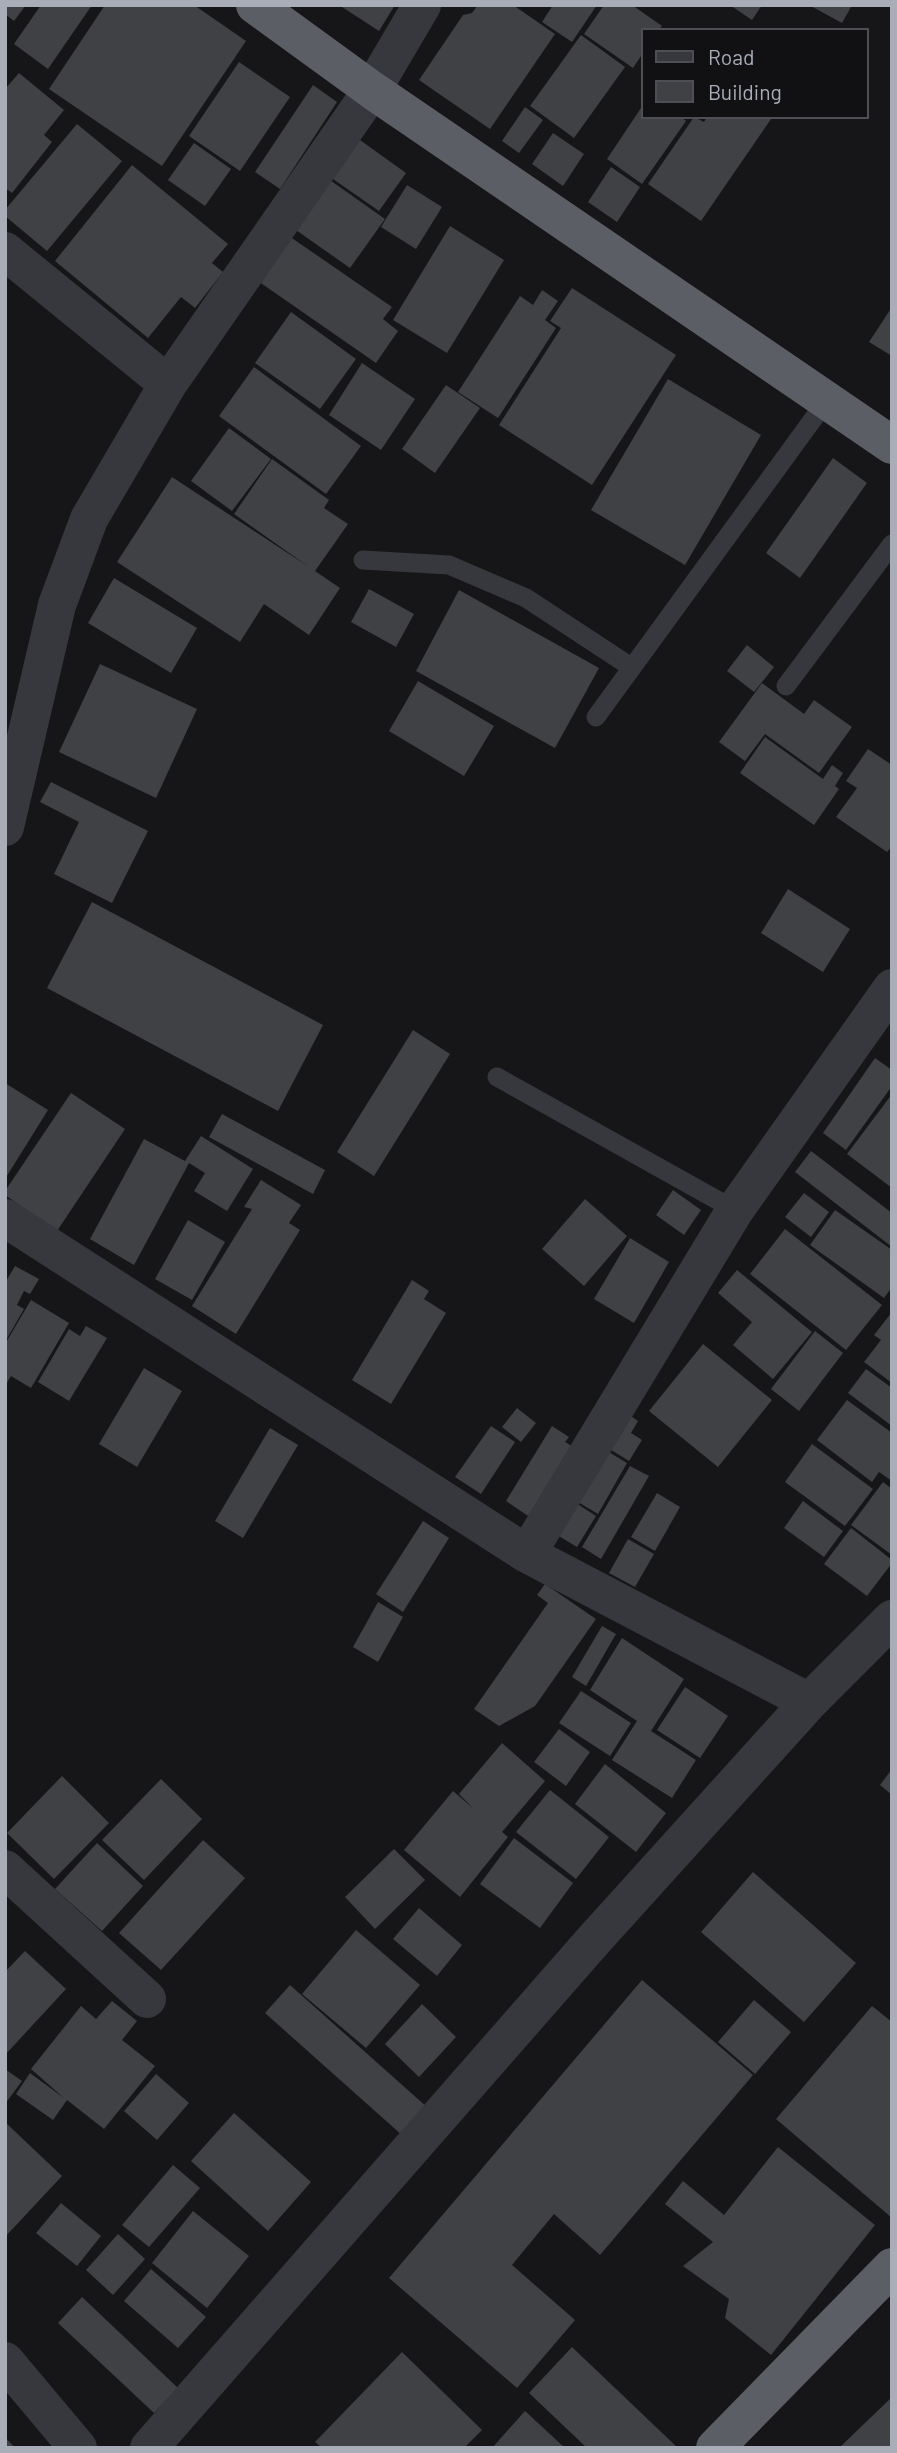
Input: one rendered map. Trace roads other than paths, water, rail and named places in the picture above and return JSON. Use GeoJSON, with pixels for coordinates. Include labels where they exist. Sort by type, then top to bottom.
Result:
{"type":"FeatureCollection","features":[{"type":"Feature","properties":{"kind":"highway"},"geometry":{"type":"LineString","coordinates":[[255,5],[372,90],[892,445]]}},
{"type":"Feature","properties":{"kind":"highway"},"geometry":{"type":"LineString","coordinates":[[715,2448],[892,2267]]}},
{"type":"Feature","properties":{"kind":"street"},"geometry":{"type":"LineString","coordinates":[[5,827],[57,605],[89,519],[168,384],[372,90],[422,5]]}},
{"type":"Feature","properties":{"kind":"street"},"geometry":{"type":"LineString","coordinates":[[5,251],[168,384]]}},
{"type":"Feature","properties":{"kind":"street"},"geometry":{"type":"LineString","coordinates":[[527,1554],[735,1210],[892,988]]}},
{"type":"Feature","properties":{"kind":"street"},"geometry":{"type":"LineString","coordinates":[[5,1218],[527,1554],[809,1702]]}},
{"type":"Feature","properties":{"kind":"street"},"geometry":{"type":"LineString","coordinates":[[149,2448],[592,1942],[809,1702],[892,1619]]}},
{"type":"Feature","properties":{"kind":"street"},"geometry":{"type":"LineString","coordinates":[[5,1869],[147,1999]]}},
{"type":"Feature","properties":{"kind":"street"},"geometry":{"type":"LineString","coordinates":[[5,2361],[78,2448]]}},
{"type":"Feature","properties":{"kind":"lane"},"geometry":{"type":"LineString","coordinates":[[596,717],[827,400]]}},
{"type":"Feature","properties":{"kind":"lane"},"geometry":{"type":"LineString","coordinates":[[786,686],[892,544]]}},
{"type":"Feature","properties":{"kind":"lane"},"geometry":{"type":"LineString","coordinates":[[363,560],[449,565],[526,598],[631,667]]}},
{"type":"Feature","properties":{"kind":"lane"},"geometry":{"type":"LineString","coordinates":[[497,1077],[735,1210]]}}]}
